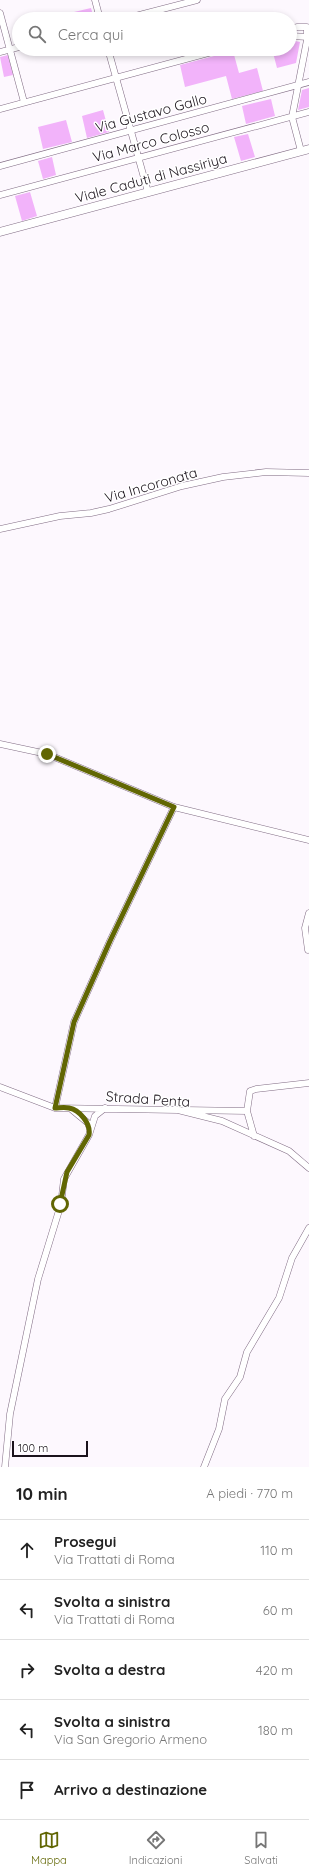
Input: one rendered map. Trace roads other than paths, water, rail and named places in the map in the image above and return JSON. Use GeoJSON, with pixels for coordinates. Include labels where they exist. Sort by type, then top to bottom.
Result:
{"type":"FeatureCollection","features":[{"type":"Feature","properties":{"kind":"main road","name":"Viale Caduti di Nassiriya"},"geometry":{"type":"LineString","coordinates":[[0,232],[309,149]]}},
{"type":"Feature","properties":{"kind":"main road","name":"Viale Caduti di Nassiriya"},"geometry":{"type":"LineString","coordinates":[[0,237],[309,154]]}},
{"type":"Feature","properties":{"kind":"street"},"geometry":{"type":"LineString","coordinates":[[95,0],[98,12]]}},
{"type":"Feature","properties":{"kind":"street"},"geometry":{"type":"LineString","coordinates":[[151,12],[198,0]]}},
{"type":"Feature","properties":{"kind":"street"},"geometry":{"type":"LineString","coordinates":[[0,14],[24,102]]}},
{"type":"Feature","properties":{"kind":"street"},"geometry":{"type":"LineString","coordinates":[[297,27],[307,27],[308,37],[297,85],[292,117],[300,151]]}},
{"type":"Feature","properties":{"kind":"street"},"geometry":{"type":"LineString","coordinates":[[297,36],[308,37]]}},
{"type":"Feature","properties":{"kind":"street"},"geometry":{"type":"LineString","coordinates":[[0,52],[10,50]]}},
{"type":"Feature","properties":{"kind":"street"},"geometry":{"type":"LineString","coordinates":[[110,56],[148,192]]}},
{"type":"Feature","properties":{"kind":"street"},"geometry":{"type":"LineString","coordinates":[[0,109],[197,56]]}},
{"type":"Feature","properties":{"kind":"street","name":"Via Gustavo Gallo"},"geometry":{"type":"LineString","coordinates":[[0,166],[309,82]]}},
{"type":"Feature","properties":{"kind":"street","name":"Via Marco Colosso"},"geometry":{"type":"LineString","coordinates":[[0,195],[309,112]]}},
{"type":"Feature","properties":{"kind":"street","name":"Via Incoronata"},"geometry":{"type":"LineString","coordinates":[[0,529],[60,516],[91,513],[109,509],[182,486],[223,477],[266,472],[309,473]]}},
{"type":"Feature","properties":{"kind":"street"},"geometry":{"type":"LineString","coordinates":[[0,744],[47,754],[174,807],[309,840]]}},
{"type":"Feature","properties":{"kind":"street"},"geometry":{"type":"LineString","coordinates":[[55,1108],[74,1022],[110,941],[174,807]]}},
{"type":"Feature","properties":{"kind":"street"},"geometry":{"type":"LineString","coordinates":[[308,950],[305,928],[309,913]]}},
{"type":"Feature","properties":{"kind":"street"},"geometry":{"type":"LineString","coordinates":[[254,1136],[247,1111],[250,1091],[309,1083]]}},
{"type":"Feature","properties":{"kind":"street","name":"Strada Penta"},"geometry":{"type":"LineString","coordinates":[[0,1087],[55,1108],[178,1110],[222,1120],[288,1151],[309,1168]]}},
{"type":"Feature","properties":{"kind":"street"},"geometry":{"type":"LineString","coordinates":[[70,1108],[88,1123],[90,1129]]}},
{"type":"Feature","properties":{"kind":"street"},"geometry":{"type":"LineString","coordinates":[[5,1467],[10,1414],[38,1279],[60,1204],[64,1179],[89,1135],[95,1116],[105,1108]]}},
{"type":"Feature","properties":{"kind":"street"},"geometry":{"type":"LineString","coordinates":[[178,1110],[192,1109],[247,1111]]}},
{"type":"Feature","properties":{"kind":"street"},"geometry":{"type":"LineString","coordinates":[[204,1467],[219,1429],[225,1399],[240,1377],[247,1352],[279,1298],[292,1258],[309,1228]]}}]}
